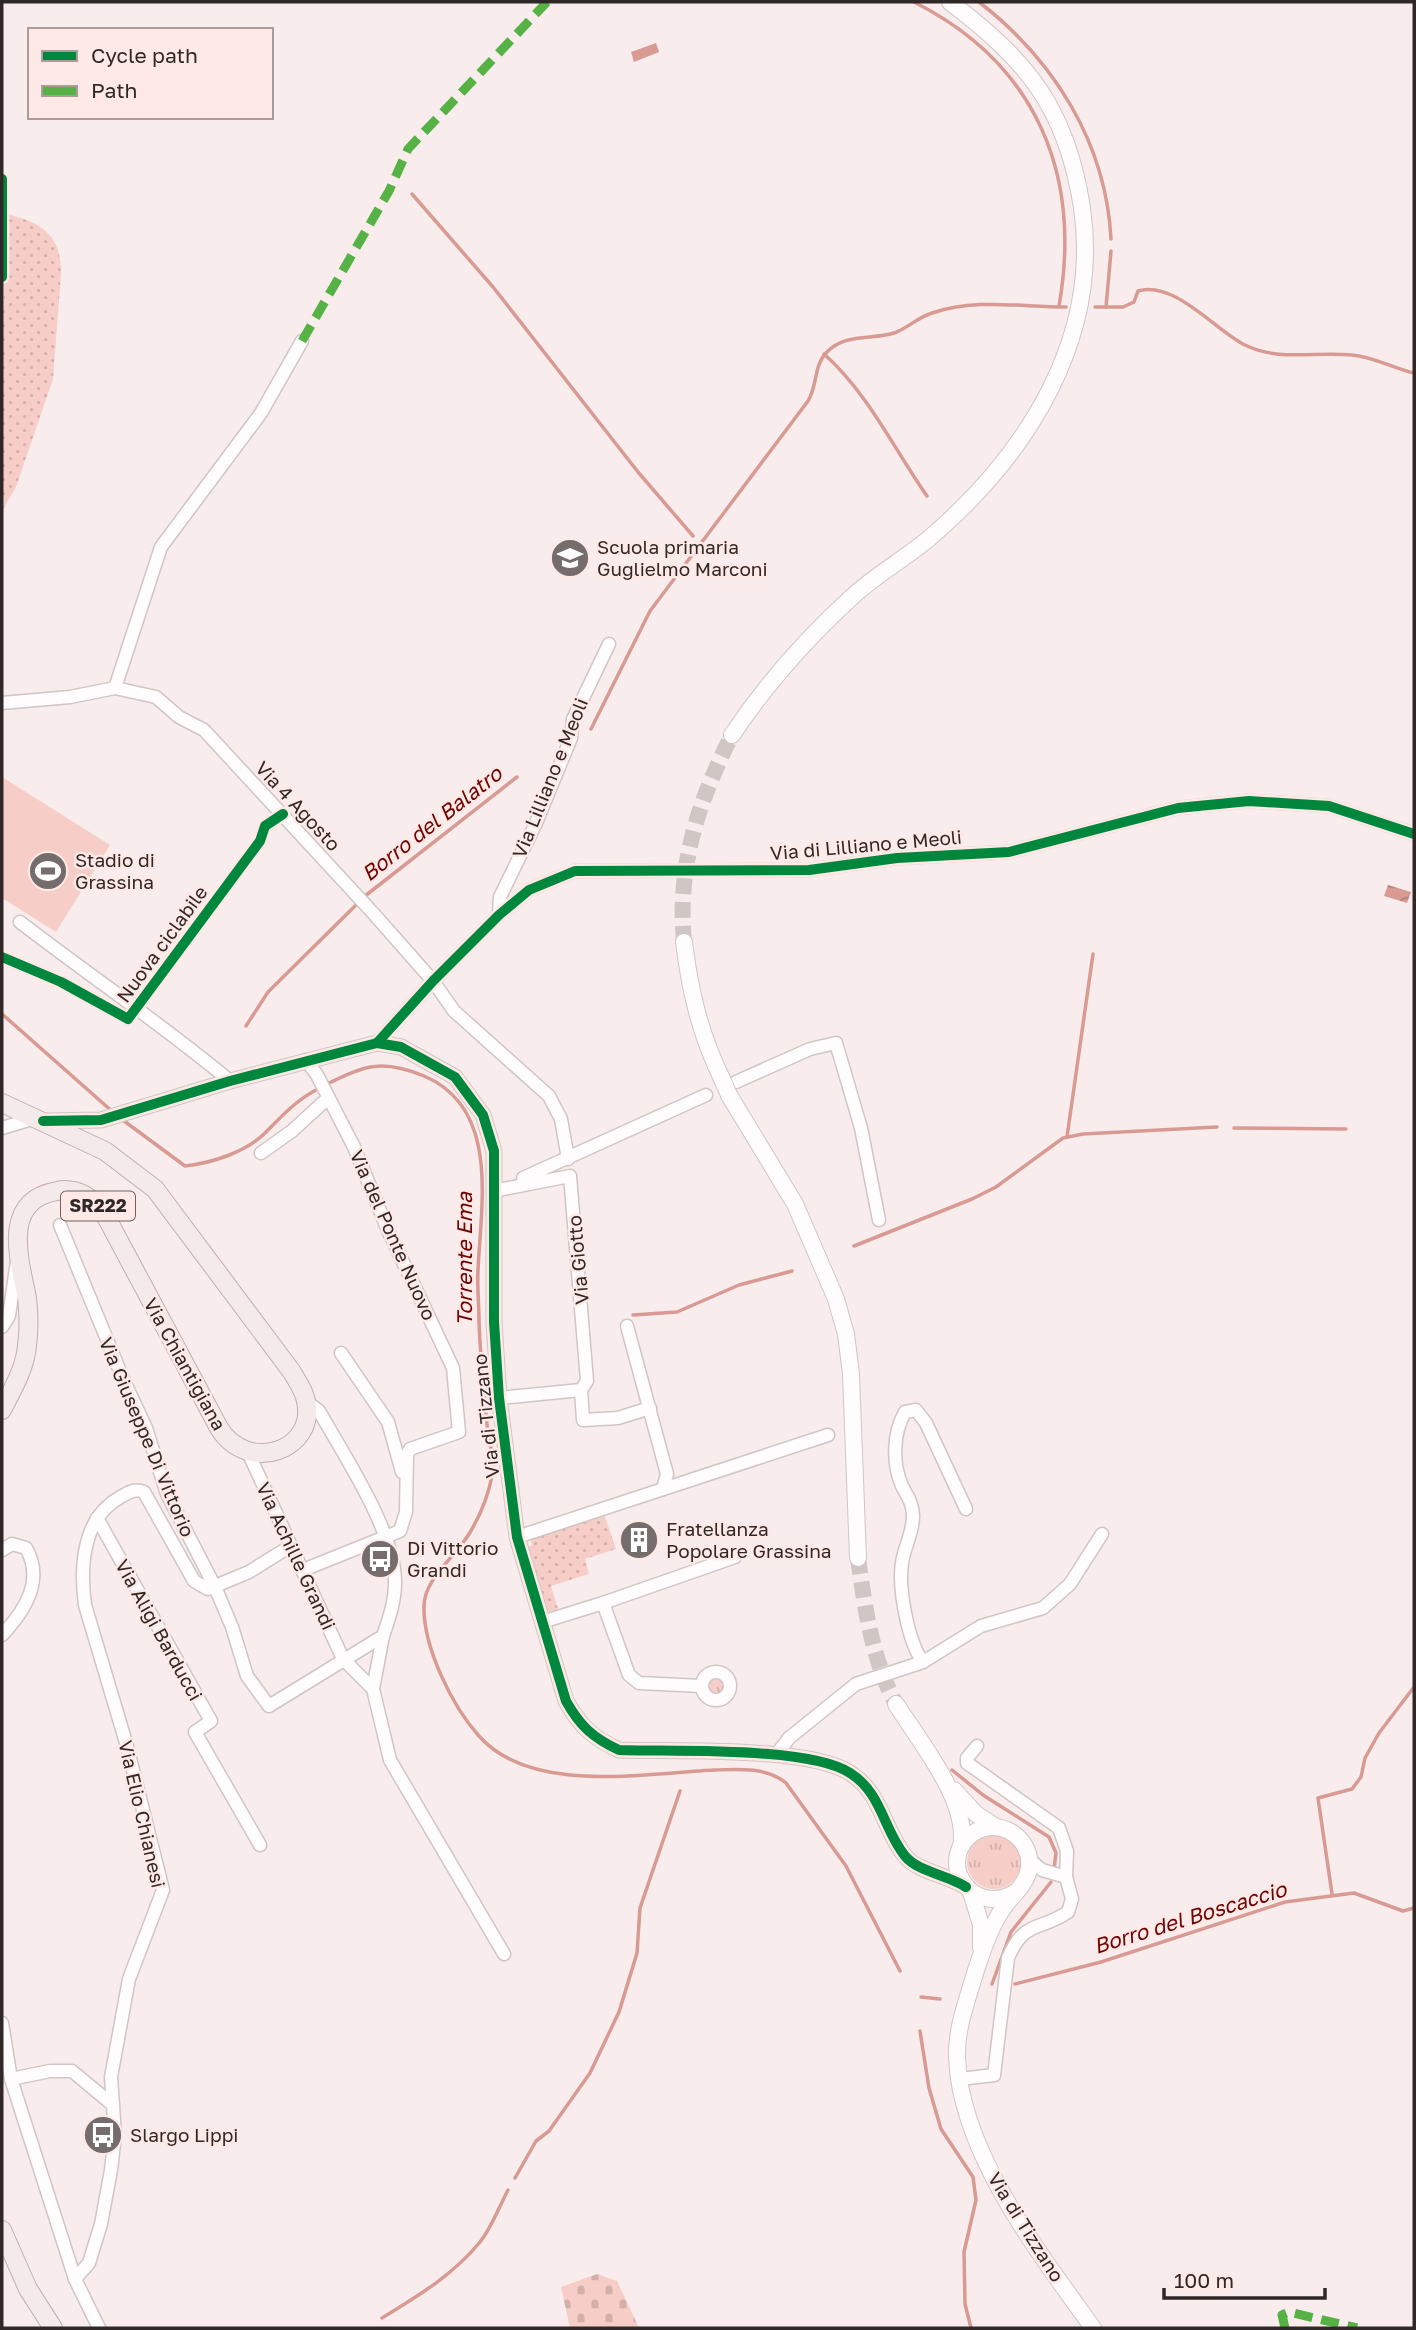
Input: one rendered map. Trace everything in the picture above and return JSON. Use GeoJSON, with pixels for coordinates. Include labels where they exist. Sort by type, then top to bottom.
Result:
{"type":"FeatureCollection","features":[{"type":"Feature","properties":{"kind":"main road"},"geometry":{"type":"LineString","coordinates":[[732,735],[754,702],[854,595],[934,534],[985,483],[1037,416],[1061,369],[1076,328],[1086,277],[1086,233],[1076,169],[1064,130],[1040,88],[1014,57],[950,2]]}},
{"type":"Feature","properties":{"kind":"main road"},"geometry":{"type":"LineString","coordinates":[[684,942],[690,991],[703,1040],[794,1204],[846,1334],[855,1418],[858,1558]]}},
{"type":"Feature","properties":{"kind":"main road","name":"SR222"},"geometry":{"type":"LineString","coordinates":[[2,1104],[105,1151],[155,1189],[292,1372],[306,1401]]}},
{"type":"Feature","properties":{"kind":"main road","name":"Via Chiantigiana"},"geometry":{"type":"LineString","coordinates":[[2,1410],[23,1367],[28,1343],[27,1299],[15,1244],[19,1224],[37,1199],[52,1192],[67,1190],[83,1194],[96,1203],[108,1219],[219,1428],[233,1446],[248,1452]]}},
{"type":"Feature","properties":{"kind":"main road"},"geometry":{"type":"LineString","coordinates":[[248,1452],[275,1452],[294,1440],[306,1419],[306,1401]]}},
{"type":"Feature","properties":{"kind":"main road"},"geometry":{"type":"LineString","coordinates":[[896,1704],[943,1778]]}},
{"type":"Feature","properties":{"kind":"main road","name":"Via di Tizzano"},"geometry":{"type":"LineString","coordinates":[[943,1778],[976,1814],[996,1827],[1018,1836],[1026,1847],[1030,1860],[1021,1886],[993,1926],[978,1965],[960,2028],[957,2059],[971,2123],[994,2180],[1049,2267],[1093,2328]]}},
{"type":"Feature","properties":{"kind":"main road","name":"Via di Tizzano"},"geometry":{"type":"LineString","coordinates":[[943,1778],[959,1813],[963,1834],[957,1867],[969,1889],[981,1925],[978,1965]]}},
{"type":"Feature","properties":{"kind":"main road"},"geometry":{"type":"LineString","coordinates":[[960,1850],[977,1830],[996,1827]]}},
{"type":"Feature","properties":{"kind":"main road","name":"Via di Tizzano"},"geometry":{"type":"LineString","coordinates":[[969,1889],[991,1899],[1005,1898],[1021,1886]]}},
{"type":"Feature","properties":{"kind":"main road"},"geometry":{"type":"LineString","coordinates":[[2,2230],[28,2289],[52,2328]]}},
{"type":"Feature","properties":{"kind":"street"},"geometry":{"type":"LineString","coordinates":[[2,703],[116,688],[161,547],[261,413],[302,341]]}},
{"type":"Feature","properties":{"kind":"street","name":"Via Lilliano e Meoli"},"geometry":{"type":"LineString","coordinates":[[499,915],[500,897],[536,823],[572,738],[573,719],[609,644]]}},
{"type":"Feature","properties":{"kind":"street","name":"Via 4 Agosto"},"geometry":{"type":"LineString","coordinates":[[116,688],[156,697],[179,717],[204,730],[433,981],[454,1012],[549,1096],[561,1119],[568,1159]]}},
{"type":"Feature","properties":{"kind":"street","name":"Via di Lilliano e Meoli"},"geometry":{"type":"LineString","coordinates":[[377,1043],[433,981],[499,915],[529,890],[575,871],[810,870],[897,858],[1009,852],[1178,808],[1221,802],[1320,805],[1414,834]]}},
{"type":"Feature","properties":{"kind":"street"},"geometry":{"type":"LineString","coordinates":[[20,922],[114,995],[180,1039],[230,1081]]}},
{"type":"Feature","properties":{"kind":"street","name":"Via di Tizzano"},"geometry":{"type":"LineString","coordinates":[[39,1119],[101,1120],[230,1081],[377,1043],[401,1047],[436,1064],[468,1091],[483,1115],[494,1151],[498,1189],[494,1309],[499,1398],[517,1536],[566,1701],[576,1719],[597,1740],[619,1750],[776,1755],[819,1762],[851,1773],[869,1788],[905,1856],[919,1866],[969,1889]]}},
{"type":"Feature","properties":{"kind":"street"},"geometry":{"type":"LineString","coordinates":[[729,1085],[810,1049],[836,1043],[861,1128],[879,1220]]}},
{"type":"Feature","properties":{"kind":"street","name":"Via del Ponte Nuovo"},"geometry":{"type":"LineString","coordinates":[[306,1060],[354,1147],[387,1228],[453,1368],[459,1432],[410,1449],[407,1455],[406,1512],[400,1531],[385,1536]]}},
{"type":"Feature","properties":{"kind":"street"},"geometry":{"type":"LineString","coordinates":[[498,1189],[706,1095]]}},
{"type":"Feature","properties":{"kind":"street"},"geometry":{"type":"LineString","coordinates":[[261,1153],[292,1131],[327,1097]]}},
{"type":"Feature","properties":{"kind":"street"},"geometry":{"type":"LineString","coordinates":[[2,1128],[39,1119]]}},
{"type":"Feature","properties":{"kind":"street","name":"Via Giotto"},"geometry":{"type":"LineString","coordinates":[[498,1189],[570,1176],[587,1381],[581,1390],[583,1420],[618,1418],[650,1408]]}},
{"type":"Feature","properties":{"kind":"street","name":"Via Giuseppe Di Vittorio"},"geometry":{"type":"LineString","coordinates":[[60,1225],[146,1428],[167,1494],[215,1587],[232,1627],[247,1676],[269,1706],[383,1636]]}},
{"type":"Feature","properties":{"kind":"street"},"geometry":{"type":"LineString","coordinates":[[2,1327],[9,1317],[18,1259]]}},
{"type":"Feature","properties":{"kind":"street"},"geometry":{"type":"LineString","coordinates":[[627,1326],[667,1474],[663,1489]]}},
{"type":"Feature","properties":{"kind":"street"},"geometry":{"type":"LineString","coordinates":[[341,1353],[388,1422],[407,1490]]}},
{"type":"Feature","properties":{"kind":"street"},"geometry":{"type":"LineString","coordinates":[[499,1398],[581,1390]]}},
{"type":"Feature","properties":{"kind":"street"},"geometry":{"type":"LineString","coordinates":[[306,1401],[318,1411],[385,1536],[392,1555],[395,1583],[373,1689],[390,1760],[504,1954]]}},
{"type":"Feature","properties":{"kind":"street"},"geometry":{"type":"LineString","coordinates":[[923,1662],[911,1640],[902,1562],[909,1546],[913,1518],[912,1505],[902,1484],[896,1457],[898,1427],[905,1412],[916,1410],[926,1423],[966,1509]]}},
{"type":"Feature","properties":{"kind":"street"},"geometry":{"type":"LineString","coordinates":[[517,1536],[828,1435]]}},
{"type":"Feature","properties":{"kind":"street","name":"Via Achille Grandi"},"geometry":{"type":"LineString","coordinates":[[248,1452],[289,1547],[303,1570],[343,1659]]}},
{"type":"Feature","properties":{"kind":"street"},"geometry":{"type":"LineString","coordinates":[[667,1474],[678,1484]]}},
{"type":"Feature","properties":{"kind":"street"},"geometry":{"type":"LineString","coordinates":[[97,1518],[103,1507],[138,1490],[147,1496],[194,1581],[201,1588],[215,1587],[249,1572],[289,1547]]}},
{"type":"Feature","properties":{"kind":"street","name":"Via Aligi Barducci"},"geometry":{"type":"LineString","coordinates":[[97,1518],[211,1721],[195,1732],[260,1844]]}},
{"type":"Feature","properties":{"kind":"street","name":"Via Elio Chianesi"},"geometry":{"type":"LineString","coordinates":[[75,2279],[89,2263],[101,2224],[115,2135],[111,2077],[129,1979],[163,1890],[127,1746],[85,1605],[82,1582],[86,1547],[97,1518]]}},
{"type":"Feature","properties":{"kind":"street"},"geometry":{"type":"LineString","coordinates":[[776,1755],[789,1738],[856,1684],[923,1662],[981,1626],[1043,1608],[1070,1584],[1102,1534]]}},
{"type":"Feature","properties":{"kind":"street"},"geometry":{"type":"LineString","coordinates":[[303,1570],[385,1536]]}},
{"type":"Feature","properties":{"kind":"street"},"geometry":{"type":"LineString","coordinates":[[2,1550],[12,1544],[26,1548],[33,1571],[32,1590],[26,1607],[2,1636]]}},
{"type":"Feature","properties":{"kind":"street"},"geometry":{"type":"LineString","coordinates":[[542,1622],[735,1557]]}},
{"type":"Feature","properties":{"kind":"street"},"geometry":{"type":"LineString","coordinates":[[603,1603],[629,1675],[639,1683],[702,1686]]}},
{"type":"Feature","properties":{"kind":"street"},"geometry":{"type":"LineString","coordinates":[[343,1659],[373,1689]]}},
{"type":"Feature","properties":{"kind":"street"},"geometry":{"type":"LineString","coordinates":[[960,2079],[994,2075],[1008,1958],[1023,1933],[1068,1912],[1072,1899],[1066,1877],[1067,1851],[1059,1828],[967,1763],[967,1758],[977,1746]]}},
{"type":"Feature","properties":{"kind":"street"},"geometry":{"type":"LineString","coordinates":[[919,1866],[937,1869],[945,1866],[960,1850]]}},
{"type":"Feature","properties":{"kind":"street","name":"Via di Tizzano"},"geometry":{"type":"LineString","coordinates":[[1030,1860],[1049,1874]]}},
{"type":"Feature","properties":{"kind":"street","name":"Via di Tizzano"},"geometry":{"type":"LineString","coordinates":[[1021,1886],[1033,1875],[1066,1877]]}},
{"type":"Feature","properties":{"kind":"street"},"geometry":{"type":"LineString","coordinates":[[2,2024],[11,2079],[75,2279],[99,2328]]}},
{"type":"Feature","properties":{"kind":"street"},"geometry":{"type":"LineString","coordinates":[[11,2079],[50,2071],[72,2071],[113,2105]]}},
{"type":"Feature","properties":{"kind":"green space"},"geometry":{"type":"Polygon","coordinates":[[[7,214],[31,222],[48,233],[58,249],[61,274],[53,379],[16,487],[2,511],[2,345],[7,214]]]}},
{"type":"Feature","properties":{"kind":"green space","name":"Stadio di Grassina"},"geometry":{"type":"Polygon","coordinates":[[[2,777],[110,845],[56,932],[2,898],[2,777]]]}},
{"type":"Feature","properties":{"kind":"green space"},"geometry":{"type":"Polygon","coordinates":[[[604,1514],[616,1549],[585,1559],[589,1574],[551,1586],[558,1609],[546,1612],[525,1548],[532,1545],[530,1539],[604,1514]]]}},
{"type":"Feature","properties":{"kind":"green space"},"geometry":{"type":"Polygon","coordinates":[[[711,1676],[719,1676],[724,1685],[722,1692],[711,1694],[706,1689],[706,1681],[711,1676]]]}},
{"type":"Feature","properties":{"kind":"green space"},"geometry":{"type":"Polygon","coordinates":[[[994,1835],[1013,1843],[1021,1862],[1013,1881],[994,1889],[975,1881],[967,1862],[975,1843],[994,1835]]]}},
{"type":"Feature","properties":{"kind":"green space"},"geometry":{"type":"Polygon","coordinates":[[[597,2274],[617,2281],[639,2328],[570,2328],[561,2287],[597,2274]]]}},
{"type":"Feature","properties":{"kind":"water"},"geometry":{"type":"Polygon","coordinates":[[[656,43],[659,52],[634,62],[631,52],[656,43]]]}},
{"type":"Feature","properties":{"kind":"water"},"geometry":{"type":"Polygon","coordinates":[[[1388,885],[1411,892],[1407,903],[1384,896],[1388,885]]]}},
{"type":"Feature","properties":{"kind":"waterway"},"geometry":{"type":"LineString","coordinates":[[914,2],[956,27],[992,57],[1020,91],[1041,128],[1056,169],[1063,212],[1064,258],[1059,306]]}},
{"type":"Feature","properties":{"kind":"waterway"},"geometry":{"type":"LineString","coordinates":[[979,2],[1031,50],[1071,106],[1087,137],[1099,170],[1111,239]]}},
{"type":"Feature","properties":{"kind":"waterway"},"geometry":{"type":"LineString","coordinates":[[412,194],[493,287],[638,472],[693,536]]}},
{"type":"Feature","properties":{"kind":"waterway"},"geometry":{"type":"LineString","coordinates":[[1106,307],[1111,251]]}},
{"type":"Feature","properties":{"kind":"waterway","name":"Borro del Balatro"},"geometry":{"type":"LineString","coordinates":[[1095,307],[1123,307],[1134,302],[1138,291],[1152,290],[1180,299],[1233,338],[1258,350],[1284,355],[1360,356],[1414,373]]}},
{"type":"Feature","properties":{"kind":"waterway","name":"Borro del Balatro"},"geometry":{"type":"LineString","coordinates":[[591,729],[650,611],[808,401],[820,363],[827,352],[850,339],[894,333],[927,315],[949,308],[999,304],[1066,307]]}},
{"type":"Feature","properties":{"kind":"waterway"},"geometry":{"type":"LineString","coordinates":[[824,354],[854,386],[927,496]]}},
{"type":"Feature","properties":{"kind":"waterway","name":"Borro del Balatro"},"geometry":{"type":"LineString","coordinates":[[365,896],[517,777]]}},
{"type":"Feature","properties":{"kind":"waterway","name":"Borro del Balatro"},"geometry":{"type":"LineString","coordinates":[[246,1026],[268,992],[357,904]]}},
{"type":"Feature","properties":{"kind":"waterway"},"geometry":{"type":"LineString","coordinates":[[1067,1137],[1093,954]]}},
{"type":"Feature","properties":{"kind":"waterway","name":"Torrente Ema"},"geometry":{"type":"LineString","coordinates":[[2,1014],[114,1113]]}},
{"type":"Feature","properties":{"kind":"waterway","name":"Torrente Ema"},"geometry":{"type":"LineString","coordinates":[[327,1084],[374,1066],[397,1067],[424,1076],[448,1091],[465,1110],[475,1134],[481,1160],[482,1216],[478,1276],[480,1334],[493,1470],[477,1520],[429,1586],[424,1606],[428,1639],[434,1657],[459,1709],[479,1736],[501,1755],[528,1767],[590,1776],[743,1769],[778,1778],[786,1783],[846,1866],[900,1971]]}},
{"type":"Feature","properties":{"kind":"waterway","name":"Torrente Ema"},"geometry":{"type":"LineString","coordinates":[[120,1118],[185,1166],[228,1156],[248,1146],[297,1102],[320,1088]]}},
{"type":"Feature","properties":{"kind":"waterway"},"geometry":{"type":"LineString","coordinates":[[854,1246],[996,1187],[1063,1138],[1083,1134],[1217,1127]]}},
{"type":"Feature","properties":{"kind":"waterway"},"geometry":{"type":"LineString","coordinates":[[1234,1128],[1346,1129]]}},
{"type":"Feature","properties":{"kind":"waterway"},"geometry":{"type":"LineString","coordinates":[[633,1315],[677,1312],[739,1285],[792,1271]]}},
{"type":"Feature","properties":{"kind":"waterway"},"geometry":{"type":"LineString","coordinates":[[1332,1894],[1318,1798],[1352,1789],[1361,1777],[1365,1758],[1379,1733],[1414,1687]]}},
{"type":"Feature","properties":{"kind":"waterway"},"geometry":{"type":"LineString","coordinates":[[952,1770],[983,1795],[1049,1837],[1056,1853],[1054,1869]]}},
{"type":"Feature","properties":{"kind":"waterway"},"geometry":{"type":"LineString","coordinates":[[515,2178],[536,2141],[549,2131],[590,2073],[619,2012],[637,1953],[640,1908],[680,1791]]}},
{"type":"Feature","properties":{"kind":"waterway"},"geometry":{"type":"LineString","coordinates":[[992,1984],[1011,1932],[1051,1882]]}},
{"type":"Feature","properties":{"kind":"waterway","name":"Borro del Boscaccio"},"geometry":{"type":"LineString","coordinates":[[1015,1984],[1101,1962],[1285,1902],[1354,1893],[1403,1911],[1414,1908]]}},
{"type":"Feature","properties":{"kind":"waterway","name":"Borro del Boscaccio"},"geometry":{"type":"LineString","coordinates":[[921,1997],[940,1999]]}},
{"type":"Feature","properties":{"kind":"waterway","name":"Torrente Ema"},"geometry":{"type":"LineString","coordinates":[[920,2031],[929,2088],[941,2129],[973,2177],[976,2200],[964,2252],[965,2304],[971,2328]]}},
{"type":"Feature","properties":{"kind":"waterway"},"geometry":{"type":"LineString","coordinates":[[382,2318],[434,2284],[470,2254],[488,2230],[508,2190]]}},
{"type":"Feature","properties":{"kind":"tunnel"},"geometry":{"type":"LineString","coordinates":[[684,942],[684,887],[693,835],[709,785],[732,735]]}},
{"type":"Feature","properties":{"kind":"tunnel"},"geometry":{"type":"LineString","coordinates":[[858,1558],[875,1651],[896,1704]]}},
{"type":"Feature","properties":{"kind":"marked path"},"geometry":{"type":"LineString","coordinates":[[302,341],[389,191],[408,149],[547,2]]}},
{"type":"Feature","properties":{"kind":"marked path"},"geometry":{"type":"LineString","coordinates":[[1285,2328],[1282,2315],[1289,2312],[1357,2328]]}},
{"type":"Feature","properties":{"kind":"cycle path"},"geometry":{"type":"LineString","coordinates":[[2,179],[2,277]]}},
{"type":"Feature","properties":{"kind":"cycle path"},"geometry":{"type":"LineString","coordinates":[[377,1043],[433,981],[499,915],[529,890],[575,871],[809,870],[897,858],[1009,852],[1178,808],[1249,801],[1329,806],[1414,834]]}},
{"type":"Feature","properties":{"kind":"cycle path","name":"Nuova ciclabile"},"geometry":{"type":"LineString","coordinates":[[2,957],[61,982],[128,1019],[260,841],[265,826],[283,814]]}},
{"type":"Feature","properties":{"kind":"cycle path"},"geometry":{"type":"LineString","coordinates":[[43,1121],[101,1120],[230,1081],[377,1043],[401,1047],[455,1077],[483,1115],[494,1151],[494,1322],[499,1398],[517,1537],[571,1710],[588,1730],[619,1750],[773,1754],[830,1764],[861,1781],[876,1801],[905,1856],[917,1866],[966,1887]]}},
{"type":"Feature","properties":{"kind":"place","name":"Scuola primaria Guglielmo Marconi"},"geometry":{"type":"Point","coordinates":[570,558]}},
{"type":"Feature","properties":{"kind":"place","name":"Stadio di Grassina"},"geometry":{"type":"Point","coordinates":[48,871]}},
{"type":"Feature","properties":{"kind":"place","name":"Fratellanza Popolare Grassina"},"geometry":{"type":"Point","coordinates":[639,1540]}},
{"type":"Feature","properties":{"kind":"place","name":"Di Vittorio Grandi"},"geometry":{"type":"Point","coordinates":[380,1559]}},
{"type":"Feature","properties":{"kind":"place","name":"Slargo Lippi"},"geometry":{"type":"Point","coordinates":[103,2135]}}]}
